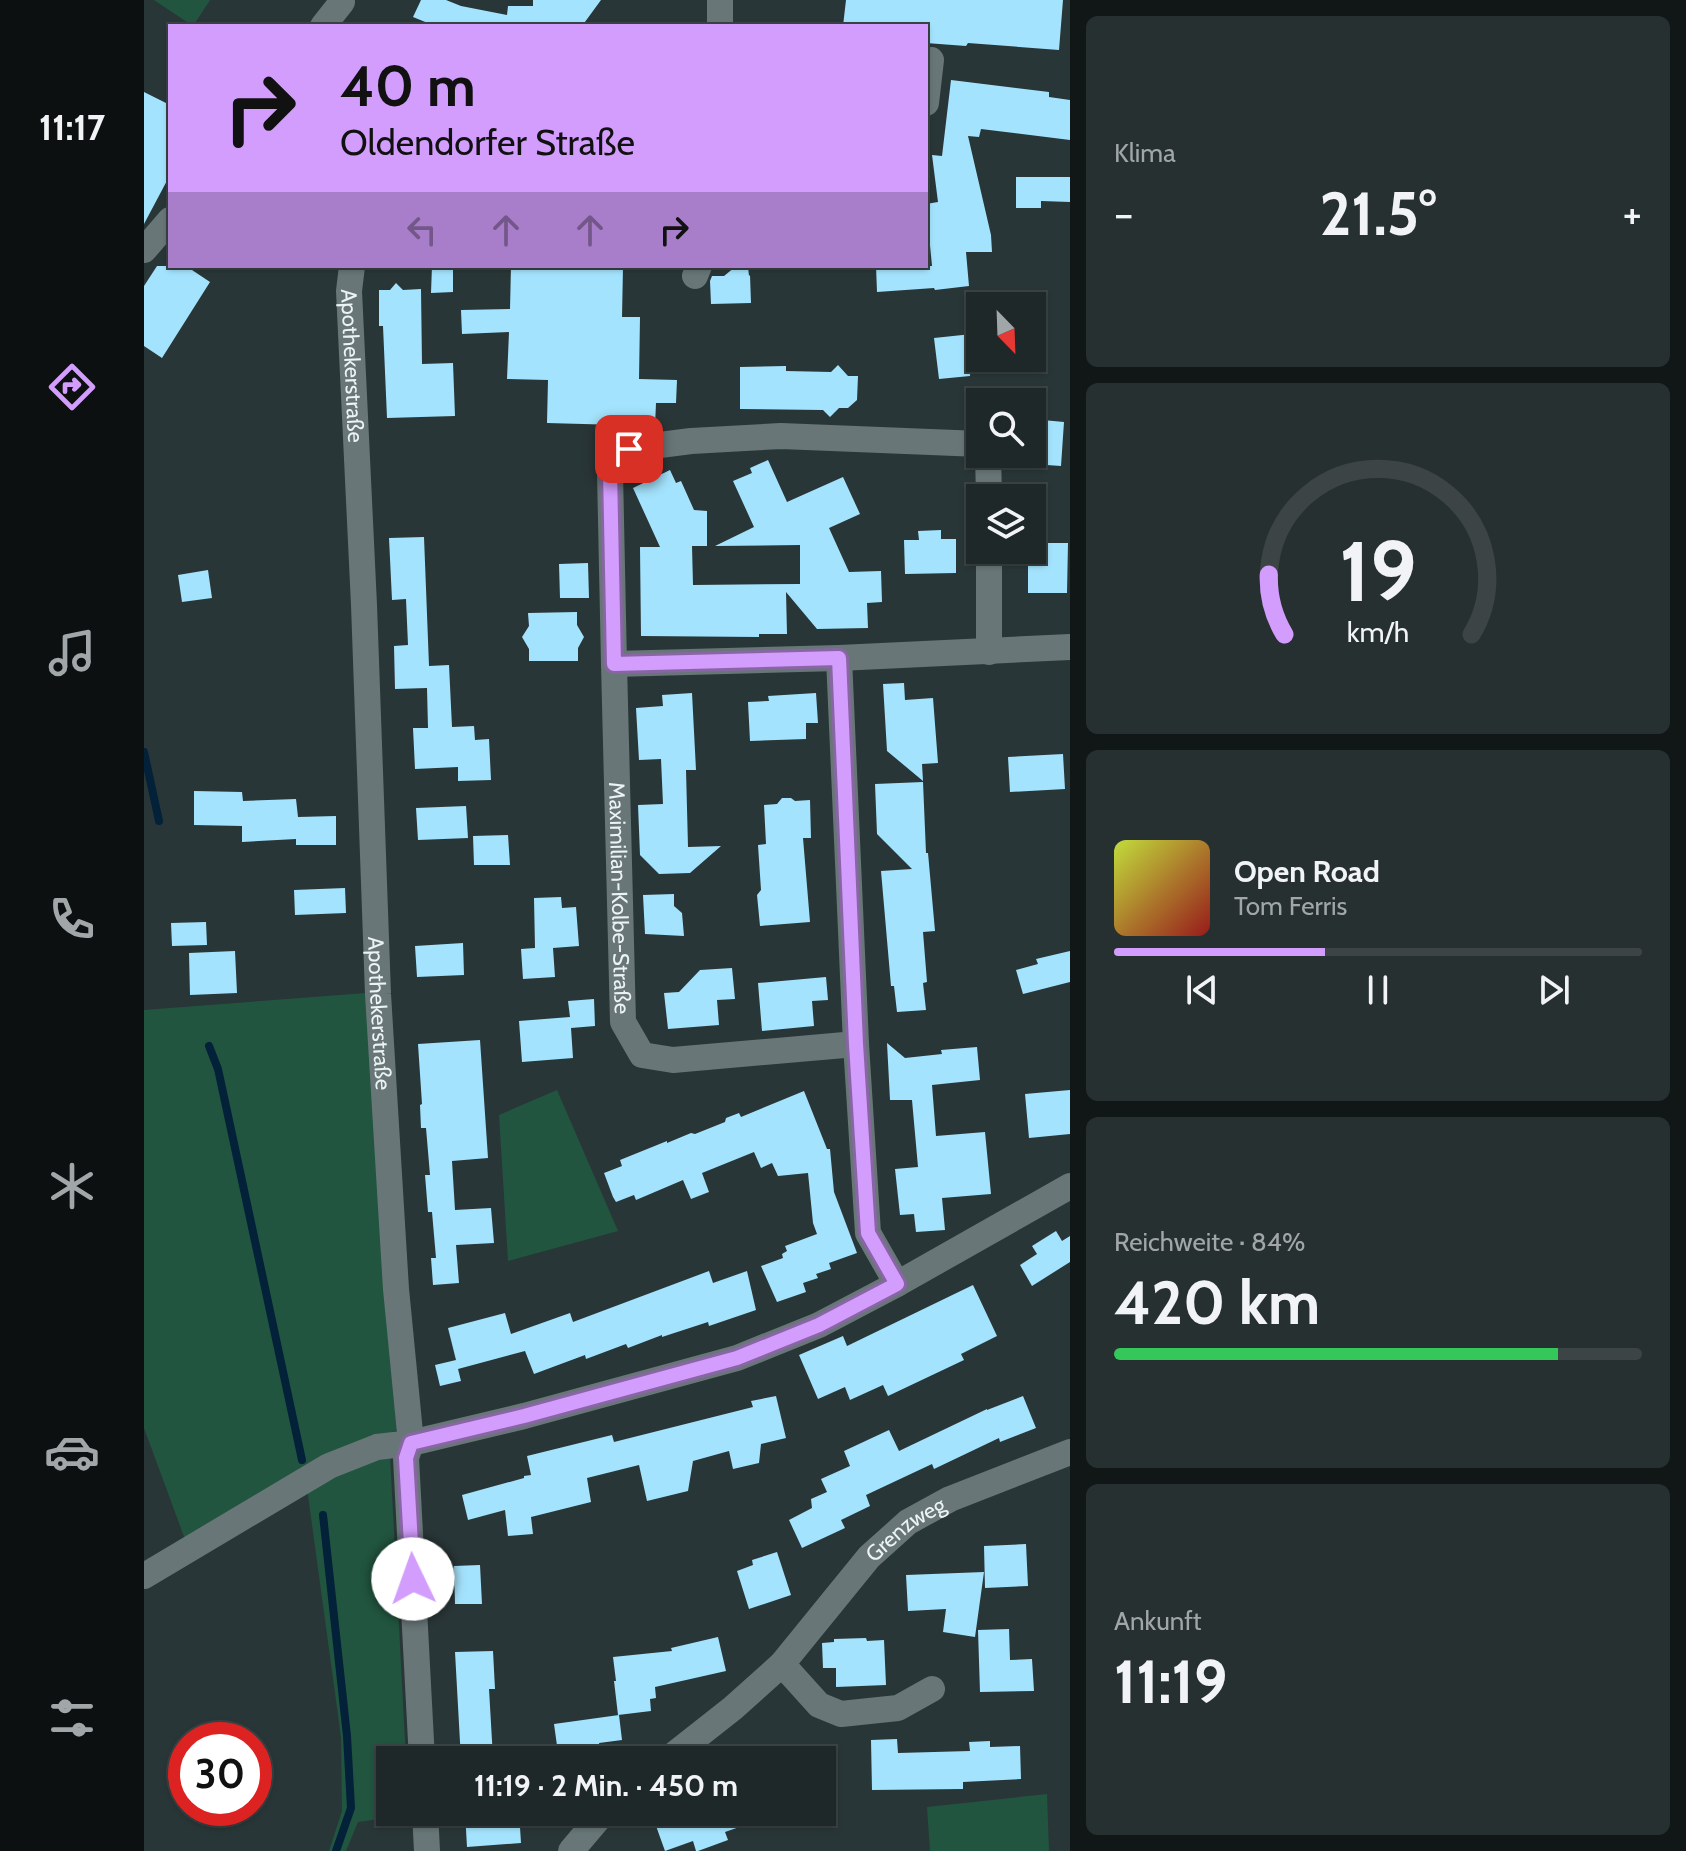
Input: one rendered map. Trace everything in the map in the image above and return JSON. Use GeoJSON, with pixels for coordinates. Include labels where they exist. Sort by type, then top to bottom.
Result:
{"type":"FeatureCollection","features":[{"type":"Feature","properties":{"kind":"street"},"geometry":{"type":"LineString","coordinates":[[720,0],[720,24]]}},
{"type":"Feature","properties":{"kind":"street"},"geometry":{"type":"LineString","coordinates":[[325,24],[342,2]]}},
{"type":"Feature","properties":{"kind":"street"},"geometry":{"type":"LineString","coordinates":[[928,86],[931,60]]}},
{"type":"Feature","properties":{"kind":"street","name":"Apothekerstraße"},"geometry":{"type":"LineString","coordinates":[[352,268],[349,291],[378,994],[396,1289],[411,1443],[406,1458],[421,1746]]}},
{"type":"Feature","properties":{"kind":"street","name":"Maximilian-Kolbe-Straße"},"geometry":{"type":"LineString","coordinates":[[856,1044],[673,1060],[642,1055],[623,1022],[610,472],[629,449],[691,441],[781,436],[966,443]]}},
{"type":"Feature","properties":{"kind":"street"},"geometry":{"type":"LineString","coordinates":[[989,564],[989,652]]}},
{"type":"Feature","properties":{"kind":"street"},"geometry":{"type":"LineString","coordinates":[[614,664],[1070,647]]}},
{"type":"Feature","properties":{"kind":"street"},"geometry":{"type":"LineString","coordinates":[[839,658],[856,1044],[868,1233],[897,1284]]}},
{"type":"Feature","properties":{"kind":"street"},"geometry":{"type":"LineString","coordinates":[[144,1576],[329,1466],[377,1447],[411,1443],[524,1416],[737,1358],[819,1325],[1070,1186]]}},
{"type":"Feature","properties":{"kind":"street","name":"Grenzweg"},"geometry":{"type":"LineString","coordinates":[[685,1746],[782,1664],[869,1557],[908,1522],[950,1499],[1070,1452]]}},
{"type":"Feature","properties":{"kind":"street"},"geometry":{"type":"LineString","coordinates":[[782,1664],[819,1705],[841,1714],[898,1708],[932,1689]]}},
{"type":"Feature","properties":{"kind":"street"},"geometry":{"type":"LineString","coordinates":[[426,1826],[427,1851]]}},
{"type":"Feature","properties":{"kind":"street"},"geometry":{"type":"LineString","coordinates":[[571,1851],[592,1826]]}},
{"type":"Feature","properties":{"kind":"green space"},"geometry":{"type":"Polygon","coordinates":[[[154,0],[210,0],[194,24],[154,0]]]}},
{"type":"Feature","properties":{"kind":"green space"},"geometry":{"type":"Polygon","coordinates":[[[366,993],[401,1429],[373,1438],[312,1467],[300,1468],[282,1487],[186,1542],[144,1428],[144,1010],[366,993]]]}},
{"type":"Feature","properties":{"kind":"green space"},"geometry":{"type":"Polygon","coordinates":[[[557,1090],[618,1231],[508,1261],[499,1115],[557,1090]]]}},
{"type":"Feature","properties":{"kind":"green space"},"geometry":{"type":"Polygon","coordinates":[[[390,1455],[405,1746],[376,1746],[376,1820],[358,1822],[346,1851],[329,1851],[342,1811],[341,1737],[307,1488],[390,1455]]]}},
{"type":"Feature","properties":{"kind":"green space"},"geometry":{"type":"Polygon","coordinates":[[[1047,1794],[1049,1851],[930,1851],[927,1807],[1047,1794]]]}},
{"type":"Feature","properties":{"kind":"building"},"geometry":{"type":"Polygon","coordinates":[[[421,0],[446,0],[507,15],[508,6],[533,6],[533,0],[601,0],[583,24],[430,24],[413,17],[421,0]]]}},
{"type":"Feature","properties":{"kind":"building"},"geometry":{"type":"Polygon","coordinates":[[[846,0],[1063,0],[1059,50],[928,43],[928,24],[843,24],[846,0]]]}},
{"type":"Feature","properties":{"kind":"building"},"geometry":{"type":"Polygon","coordinates":[[[951,80],[1049,92],[1049,97],[1070,100],[1070,140],[981,129],[979,137],[968,136],[991,235],[992,252],[966,252],[969,286],[877,292],[876,268],[932,266],[928,204],[938,202],[932,155],[942,156],[951,80]]]}},
{"type":"Feature","properties":{"kind":"building"},"geometry":{"type":"Polygon","coordinates":[[[144,92],[168,104],[168,179],[144,224],[144,92]]]}},
{"type":"Feature","properties":{"kind":"building"},"geometry":{"type":"Polygon","coordinates":[[[1016,177],[1070,177],[1070,202],[1041,201],[1041,208],[1016,208],[1016,177]]]}},
{"type":"Feature","properties":{"kind":"building"},"geometry":{"type":"Polygon","coordinates":[[[157,266],[189,268],[210,282],[162,358],[144,346],[144,286],[157,266]]]}},
{"type":"Feature","properties":{"kind":"building"},"geometry":{"type":"Polygon","coordinates":[[[432,268],[453,268],[453,292],[431,293],[432,268]]]}},
{"type":"Feature","properties":{"kind":"building"},"geometry":{"type":"Polygon","coordinates":[[[511,268],[623,268],[622,317],[640,317],[639,379],[677,380],[676,403],[656,403],[655,426],[547,423],[548,380],[507,379],[509,332],[462,334],[461,310],[510,309],[511,268]]]}},
{"type":"Feature","properties":{"kind":"building"},"geometry":{"type":"Polygon","coordinates":[[[734,268],[748,268],[751,303],[711,304],[712,276],[724,276],[734,268]]]}},
{"type":"Feature","properties":{"kind":"building"},"geometry":{"type":"Polygon","coordinates":[[[396,283],[403,290],[421,289],[422,364],[453,363],[455,416],[387,418],[379,290],[390,290],[396,283]]]}},
{"type":"Feature","properties":{"kind":"building"},"geometry":{"type":"Polygon","coordinates":[[[966,335],[966,372],[970,372],[970,376],[939,379],[934,338],[966,335]]]}},
{"type":"Feature","properties":{"kind":"building"},"geometry":{"type":"Polygon","coordinates":[[[838,365],[848,376],[858,376],[857,400],[848,408],[839,408],[830,417],[823,410],[740,409],[740,367],[786,366],[786,371],[831,372],[838,365]]]}},
{"type":"Feature","properties":{"kind":"building"},"geometry":{"type":"Polygon","coordinates":[[[1046,420],[1064,422],[1061,466],[1046,465],[1046,420]]]}},
{"type":"Feature","properties":{"kind":"building"},"geometry":{"type":"Polygon","coordinates":[[[768,460],[787,502],[843,477],[860,514],[829,528],[849,572],[881,571],[882,602],[867,603],[868,628],[817,629],[786,592],[787,634],[759,634],[759,637],[641,636],[640,547],[660,547],[633,488],[670,470],[676,483],[681,481],[694,510],[707,511],[707,546],[692,546],[693,585],[800,584],[800,545],[715,546],[754,527],[733,481],[752,473],[750,468],[768,460]]]}},
{"type":"Feature","properties":{"kind":"building"},"geometry":{"type":"Polygon","coordinates":[[[941,530],[941,539],[956,539],[956,573],[905,574],[904,540],[919,540],[918,531],[941,530]]]}},
{"type":"Feature","properties":{"kind":"building"},"geometry":{"type":"Polygon","coordinates":[[[424,537],[429,666],[449,665],[452,727],[474,726],[475,740],[489,739],[491,780],[458,781],[458,767],[415,769],[413,728],[428,728],[427,688],[395,689],[394,646],[408,645],[406,599],[392,600],[389,538],[424,537]]]}},
{"type":"Feature","properties":{"kind":"building"},"geometry":{"type":"Polygon","coordinates":[[[1046,543],[1068,543],[1067,593],[1028,593],[1028,564],[1046,564],[1046,543]]]}},
{"type":"Feature","properties":{"kind":"building"},"geometry":{"type":"Polygon","coordinates":[[[588,563],[589,598],[560,598],[559,564],[588,563]]]}},
{"type":"Feature","properties":{"kind":"building"},"geometry":{"type":"Polygon","coordinates":[[[208,570],[212,598],[182,602],[178,575],[208,570]]]}},
{"type":"Feature","properties":{"kind":"building"},"geometry":{"type":"Polygon","coordinates":[[[577,612],[577,625],[584,637],[578,648],[578,661],[529,661],[529,649],[522,637],[529,626],[528,613],[577,612]]]}},
{"type":"Feature","properties":{"kind":"building"},"geometry":{"type":"Polygon","coordinates":[[[904,683],[905,700],[933,698],[938,763],[922,764],[923,781],[887,751],[883,684],[904,683]]]}},
{"type":"Feature","properties":{"kind":"building"},"geometry":{"type":"Polygon","coordinates":[[[692,693],[696,770],[686,770],[688,847],[721,846],[690,873],[659,874],[640,855],[638,805],[663,804],[661,759],[639,760],[636,708],[663,706],[662,695],[692,693]]]}},
{"type":"Feature","properties":{"kind":"building"},"geometry":{"type":"Polygon","coordinates":[[[816,693],[818,723],[806,723],[806,739],[750,741],[748,702],[769,701],[768,696],[816,693]]]}},
{"type":"Feature","properties":{"kind":"building"},"geometry":{"type":"Polygon","coordinates":[[[1063,754],[1065,789],[1010,792],[1008,757],[1063,754]]]}},
{"type":"Feature","properties":{"kind":"building"},"geometry":{"type":"Polygon","coordinates":[[[923,782],[926,853],[935,931],[923,932],[926,1010],[897,1012],[894,986],[891,986],[881,871],[912,869],[877,834],[875,784],[923,782]]]}},
{"type":"Feature","properties":{"kind":"building"},"geometry":{"type":"Polygon","coordinates":[[[194,791],[242,792],[243,801],[296,799],[298,817],[336,816],[336,845],[296,845],[296,839],[242,842],[242,826],[194,825],[194,791]]]}},
{"type":"Feature","properties":{"kind":"building"},"geometry":{"type":"Polygon","coordinates":[[[782,798],[810,800],[811,838],[803,838],[810,922],[760,926],[758,845],[766,844],[764,805],[777,804],[782,798]]]}},
{"type":"Feature","properties":{"kind":"building"},"geometry":{"type":"Polygon","coordinates":[[[466,806],[468,838],[418,840],[416,808],[466,806]]]}},
{"type":"Feature","properties":{"kind":"building"},"geometry":{"type":"Polygon","coordinates":[[[508,835],[510,865],[474,865],[473,836],[508,835]]]}},
{"type":"Feature","properties":{"kind":"building"},"geometry":{"type":"Polygon","coordinates":[[[345,888],[346,913],[295,915],[294,890],[345,888]]]}},
{"type":"Feature","properties":{"kind":"building"},"geometry":{"type":"Polygon","coordinates":[[[674,894],[674,906],[682,913],[684,936],[645,934],[643,895],[674,894]]]}},
{"type":"Feature","properties":{"kind":"building"},"geometry":{"type":"Polygon","coordinates":[[[561,897],[562,908],[576,907],[579,946],[553,948],[555,977],[523,979],[521,949],[535,948],[534,898],[561,897]]]}},
{"type":"Feature","properties":{"kind":"building"},"geometry":{"type":"Polygon","coordinates":[[[206,922],[207,945],[172,946],[171,923],[206,922]]]}},
{"type":"Feature","properties":{"kind":"building"},"geometry":{"type":"Polygon","coordinates":[[[463,943],[464,975],[417,977],[415,946],[463,943]]]}},
{"type":"Feature","properties":{"kind":"building"},"geometry":{"type":"Polygon","coordinates":[[[235,951],[237,993],[190,995],[189,953],[235,951]]]}},
{"type":"Feature","properties":{"kind":"building"},"geometry":{"type":"Polygon","coordinates":[[[1070,951],[1070,982],[1023,994],[1016,970],[1038,964],[1036,959],[1070,951]]]}},
{"type":"Feature","properties":{"kind":"building"},"geometry":{"type":"Polygon","coordinates":[[[732,968],[735,999],[717,1000],[719,1025],[668,1029],[664,993],[679,992],[700,970],[732,968]]]}},
{"type":"Feature","properties":{"kind":"building"},"geometry":{"type":"Polygon","coordinates":[[[826,977],[828,1000],[812,1001],[814,1026],[762,1031],[758,983],[826,977]]]}},
{"type":"Feature","properties":{"kind":"building"},"geometry":{"type":"Polygon","coordinates":[[[594,999],[595,1026],[571,1028],[573,1058],[522,1062],[519,1021],[570,1017],[568,1001],[594,999]]]}},
{"type":"Feature","properties":{"kind":"building"},"geometry":{"type":"Polygon","coordinates":[[[480,1040],[488,1158],[452,1161],[455,1210],[491,1208],[494,1243],[456,1245],[459,1283],[433,1285],[431,1258],[436,1258],[432,1212],[428,1212],[425,1175],[430,1175],[426,1128],[421,1128],[418,1044],[480,1040]]]}},
{"type":"Feature","properties":{"kind":"building"},"geometry":{"type":"Polygon","coordinates":[[[887,1043],[905,1058],[942,1054],[941,1050],[977,1047],[980,1080],[932,1085],[936,1136],[985,1132],[991,1194],[942,1198],[945,1230],[916,1232],[914,1214],[900,1215],[895,1169],[918,1167],[912,1100],[890,1100],[887,1043]]]}},
{"type":"Feature","properties":{"kind":"building"},"geometry":{"type":"Polygon","coordinates":[[[1070,1090],[1070,1134],[1029,1138],[1025,1094],[1070,1090]]]}},
{"type":"Feature","properties":{"kind":"building"},"geometry":{"type":"Polygon","coordinates":[[[804,1091],[827,1149],[830,1149],[834,1192],[857,1253],[829,1263],[831,1269],[803,1283],[806,1292],[777,1302],[761,1266],[783,1258],[782,1254],[787,1251],[785,1246],[817,1234],[808,1173],[778,1176],[772,1163],[761,1168],[754,1152],[702,1173],[709,1192],[691,1199],[683,1180],[636,1200],[634,1195],[616,1202],[613,1197],[604,1173],[622,1166],[620,1160],[804,1091]]]}},
{"type":"Feature","properties":{"kind":"building"},"geometry":{"type":"Polygon","coordinates":[[[1056,1231],[1062,1241],[1070,1236],[1070,1262],[1032,1286],[1020,1265],[1037,1254],[1032,1246],[1056,1231]]]}},
{"type":"Feature","properties":{"kind":"building"},"geometry":{"type":"Polygon","coordinates":[[[709,1271],[713,1283],[747,1271],[756,1310],[709,1326],[708,1322],[662,1335],[628,1348],[626,1344],[586,1359],[585,1355],[534,1374],[525,1351],[458,1369],[461,1381],[440,1386],[435,1365],[456,1360],[448,1328],[505,1313],[511,1334],[570,1313],[573,1322],[709,1271]]]}},
{"type":"Feature","properties":{"kind":"building"},"geometry":{"type":"Polygon","coordinates":[[[973,1285],[997,1336],[961,1354],[964,1360],[888,1396],[883,1385],[850,1400],[845,1387],[818,1399],[799,1355],[843,1336],[847,1346],[973,1285]]]}},
{"type":"Feature","properties":{"kind":"building"},"geometry":{"type":"Polygon","coordinates":[[[776,1396],[786,1438],[761,1444],[759,1463],[733,1469],[729,1451],[693,1461],[688,1491],[647,1501],[639,1465],[587,1478],[591,1502],[531,1517],[533,1534],[508,1536],[505,1510],[468,1520],[462,1495],[531,1475],[527,1456],[612,1435],[614,1442],[753,1407],[751,1401],[776,1396]]]}},
{"type":"Feature","properties":{"kind":"building"},"geometry":{"type":"Polygon","coordinates":[[[1023,1396],[1036,1428],[1000,1442],[999,1438],[934,1469],[932,1464],[866,1495],[870,1506],[841,1520],[845,1528],[802,1548],[789,1520],[812,1508],[811,1499],[827,1492],[821,1479],[850,1466],[844,1451],[889,1430],[899,1451],[987,1409],[1023,1396]]]}},
{"type":"Feature","properties":{"kind":"building"},"geometry":{"type":"Polygon","coordinates":[[[1026,1544],[1028,1586],[985,1588],[984,1546],[1026,1544]]]}},
{"type":"Feature","properties":{"kind":"building"},"geometry":{"type":"Polygon","coordinates":[[[777,1552],[791,1595],[749,1609],[737,1571],[753,1565],[752,1560],[777,1552]]]}},
{"type":"Feature","properties":{"kind":"building"},"geometry":{"type":"Polygon","coordinates":[[[480,1565],[482,1604],[455,1604],[454,1566],[480,1565]]]}},
{"type":"Feature","properties":{"kind":"building"},"geometry":{"type":"Polygon","coordinates":[[[984,1572],[975,1637],[943,1632],[946,1609],[908,1611],[906,1575],[984,1572]]]}},
{"type":"Feature","properties":{"kind":"building"},"geometry":{"type":"Polygon","coordinates":[[[1009,1629],[1010,1660],[1032,1659],[1034,1691],[980,1692],[978,1630],[1009,1629]]]}},
{"type":"Feature","properties":{"kind":"building"},"geometry":{"type":"Polygon","coordinates":[[[718,1637],[726,1671],[655,1687],[656,1698],[650,1699],[651,1711],[618,1715],[613,1657],[672,1651],[671,1648],[718,1637]]]}},
{"type":"Feature","properties":{"kind":"building"},"geometry":{"type":"Polygon","coordinates":[[[866,1638],[867,1641],[884,1640],[886,1685],[836,1687],[836,1668],[823,1668],[822,1643],[834,1642],[834,1639],[866,1638]]]}},
{"type":"Feature","properties":{"kind":"building"},"geometry":{"type":"Polygon","coordinates":[[[493,1651],[495,1689],[489,1689],[492,1746],[460,1746],[455,1652],[493,1651]]]}},
{"type":"Feature","properties":{"kind":"building"},"geometry":{"type":"Polygon","coordinates":[[[619,1715],[622,1740],[599,1743],[600,1746],[557,1746],[554,1724],[619,1715]]]}},
{"type":"Feature","properties":{"kind":"building"},"geometry":{"type":"Polygon","coordinates":[[[897,1739],[898,1753],[970,1751],[969,1742],[990,1741],[990,1747],[1020,1746],[1021,1779],[963,1782],[963,1789],[872,1790],[871,1740],[897,1739]]]}},
{"type":"Feature","properties":{"kind":"building"},"geometry":{"type":"Polygon","coordinates":[[[466,1826],[520,1826],[521,1843],[467,1847],[466,1826]]]}},
{"type":"Feature","properties":{"kind":"building"},"geometry":{"type":"Polygon","coordinates":[[[656,1826],[742,1826],[725,1832],[728,1840],[698,1851],[693,1841],[665,1851],[656,1826]]]}},
{"type":"Feature","properties":{"kind":"waterway"},"geometry":{"type":"LineString","coordinates":[[144,752],[159,821]]}},
{"type":"Feature","properties":{"kind":"waterway"},"geometry":{"type":"LineString","coordinates":[[209,1046],[218,1069],[302,1460]]}},
{"type":"Feature","properties":{"kind":"waterway"},"geometry":{"type":"LineString","coordinates":[[323,1515],[347,1736],[351,1808],[336,1851]]}},
{"type":"Feature","properties":{"kind":"route"},"geometry":{"type":"LineString","coordinates":[[413,1579],[406,1458],[411,1443],[737,1358],[819,1325],[897,1284],[868,1233],[856,1044],[839,658],[614,664],[610,472],[629,449]]}}]}
